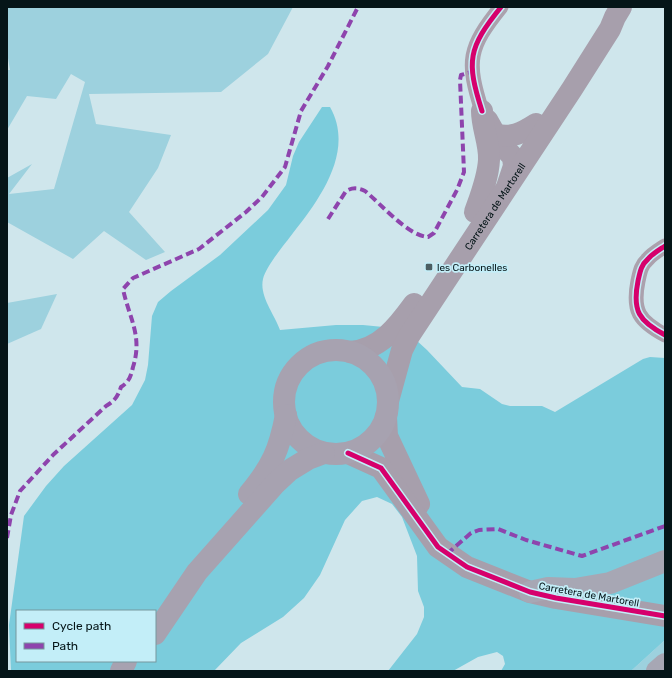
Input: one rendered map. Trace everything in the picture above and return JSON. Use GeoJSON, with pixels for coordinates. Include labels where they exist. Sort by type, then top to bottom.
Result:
{"type":"FeatureCollection","features":[{"type":"Feature","properties":{"kind":"highway"},"geometry":{"type":"LineString","coordinates":[[530,592],[548,588],[575,589],[610,582],[665,561]]}},
{"type":"Feature","properties":{"kind":"highway"},"geometry":{"type":"LineString","coordinates":[[657,671],[665,664]]}},
{"type":"Feature","properties":{"kind":"main road","name":"Carretera de Martorell"},"geometry":{"type":"LineString","coordinates":[[350,352],[366,350],[389,335],[400,323],[424,292],[475,212],[604,24],[618,12]]}},
{"type":"Feature","properties":{"kind":"main road","name":"Carretera de Martorell"},"geometry":{"type":"LineString","coordinates":[[428,535],[426,518],[387,436],[387,409],[402,350],[409,336],[610,30],[618,12]]}},
{"type":"Feature","properties":{"kind":"main road"},"geometry":{"type":"LineString","coordinates":[[482,111],[494,134],[513,157],[512,174],[505,192]]}},
{"type":"Feature","properties":{"kind":"main road"},"geometry":{"type":"LineString","coordinates":[[475,212],[482,192],[489,160],[482,125],[482,111]]}},
{"type":"Feature","properties":{"kind":"main road"},"geometry":{"type":"LineString","coordinates":[[494,134],[510,137],[517,135],[536,124]]}},
{"type":"Feature","properties":{"kind":"main road"},"geometry":{"type":"LineString","coordinates":[[338,350],[350,352],[366,360],[379,373],[386,389],[387,409],[374,438],[359,449],[348,453],[338,454],[324,453],[301,441],[291,429],[286,415],[284,402],[290,378],[302,363],[325,351],[338,350]]}},
{"type":"Feature","properties":{"kind":"main road"},"geometry":{"type":"LineString","coordinates":[[156,612],[186,568],[270,466],[279,446],[286,415]]}},
{"type":"Feature","properties":{"kind":"main road"},"geometry":{"type":"LineString","coordinates":[[156,633],[197,572],[275,484],[290,470],[308,459],[324,453]]}},
{"type":"Feature","properties":{"kind":"main road","name":"Carretera de Martorell"},"geometry":{"type":"LineString","coordinates":[[348,453],[381,468],[428,535],[447,554],[467,567],[530,592],[655,615]]}},
{"type":"Feature","properties":{"kind":"main road"},"geometry":{"type":"LineString","coordinates":[[121,671],[126,662]]}},
{"type":"Feature","properties":{"kind":"main road"},"geometry":{"type":"LineString","coordinates":[[134,671],[138,662]]}},
{"type":"Feature","properties":{"kind":"street"},"geometry":{"type":"LineString","coordinates":[[482,111],[472,82],[472,58],[476,44],[485,27],[501,7]]}},
{"type":"Feature","properties":{"kind":"street"},"geometry":{"type":"LineString","coordinates":[[665,246],[648,258],[641,268],[634,298],[638,312],[648,326],[665,335]]}},
{"type":"Feature","properties":{"kind":"shaded area"},"geometry":{"type":"Polygon","coordinates":[[[7,7],[293,7],[268,54],[221,92],[89,94],[96,124],[171,135],[158,168],[129,212],[165,252],[146,260],[104,231],[73,259],[7,222],[7,178],[32,164],[9,194],[54,189],[85,82],[71,74],[56,99],[27,96],[7,130],[7,70],[10,70],[7,52],[7,7]]]}},
{"type":"Feature","properties":{"kind":"shaded area"},"geometry":{"type":"Polygon","coordinates":[[[322,107],[330,107],[337,124],[339,140],[331,174],[314,205],[272,262],[263,279],[262,285],[265,299],[280,330],[336,325],[363,325],[404,329],[427,350],[462,387],[480,389],[502,404],[510,406],[542,406],[555,412],[643,359],[650,357],[665,358],[665,640],[631,671],[501,671],[505,664],[503,656],[497,652],[478,657],[453,671],[388,671],[417,634],[424,617],[424,607],[418,591],[417,556],[402,517],[392,504],[377,497],[362,501],[345,520],[320,575],[304,598],[283,617],[241,643],[214,671],[11,671],[9,625],[24,516],[46,486],[64,466],[132,405],[145,380],[148,365],[152,316],[158,302],[220,255],[268,210],[286,185],[293,156],[299,142],[322,107]]]}},
{"type":"Feature","properties":{"kind":"shaded area"},"geometry":{"type":"Polygon","coordinates":[[[57,294],[41,329],[7,344],[7,303],[57,294]]]}},
{"type":"Feature","properties":{"kind":"shaded area"},"geometry":{"type":"Polygon","coordinates":[[[665,640],[665,671],[631,671],[665,640]]]}},
{"type":"Feature","properties":{"kind":"marked path"},"geometry":{"type":"LineString","coordinates":[[7,538],[11,515],[20,491],[53,455],[114,400],[121,387],[128,381],[136,356],[136,336],[123,289],[133,278],[199,249],[246,212],[262,197],[285,167],[301,111],[328,66],[358,7]]}},
{"type":"Feature","properties":{"kind":"marked path"},"geometry":{"type":"LineString","coordinates":[[328,219],[346,191],[354,188],[365,191],[403,225],[412,231],[428,237],[434,233],[457,190],[464,172],[460,80],[461,75],[471,72]]}},
{"type":"Feature","properties":{"kind":"marked path"},"geometry":{"type":"LineString","coordinates":[[447,554],[471,533],[479,530],[498,529],[526,540],[582,556],[665,526]]}},
{"type":"Feature","properties":{"kind":"cycle path"},"geometry":{"type":"LineString","coordinates":[[482,111],[472,67],[473,56],[476,45],[482,34],[501,7]]}},
{"type":"Feature","properties":{"kind":"cycle path"},"geometry":{"type":"LineString","coordinates":[[665,246],[652,255],[642,266],[636,291],[637,308],[643,320],[665,335]]}},
{"type":"Feature","properties":{"kind":"cycle path"},"geometry":{"type":"LineString","coordinates":[[348,453],[381,468],[438,547],[467,567],[530,592],[556,598],[665,616]]}},
{"type":"Feature","properties":{"kind":"place","name":"les Carbonelles"},"geometry":{"type":"Point","coordinates":[429,267]}}]}
